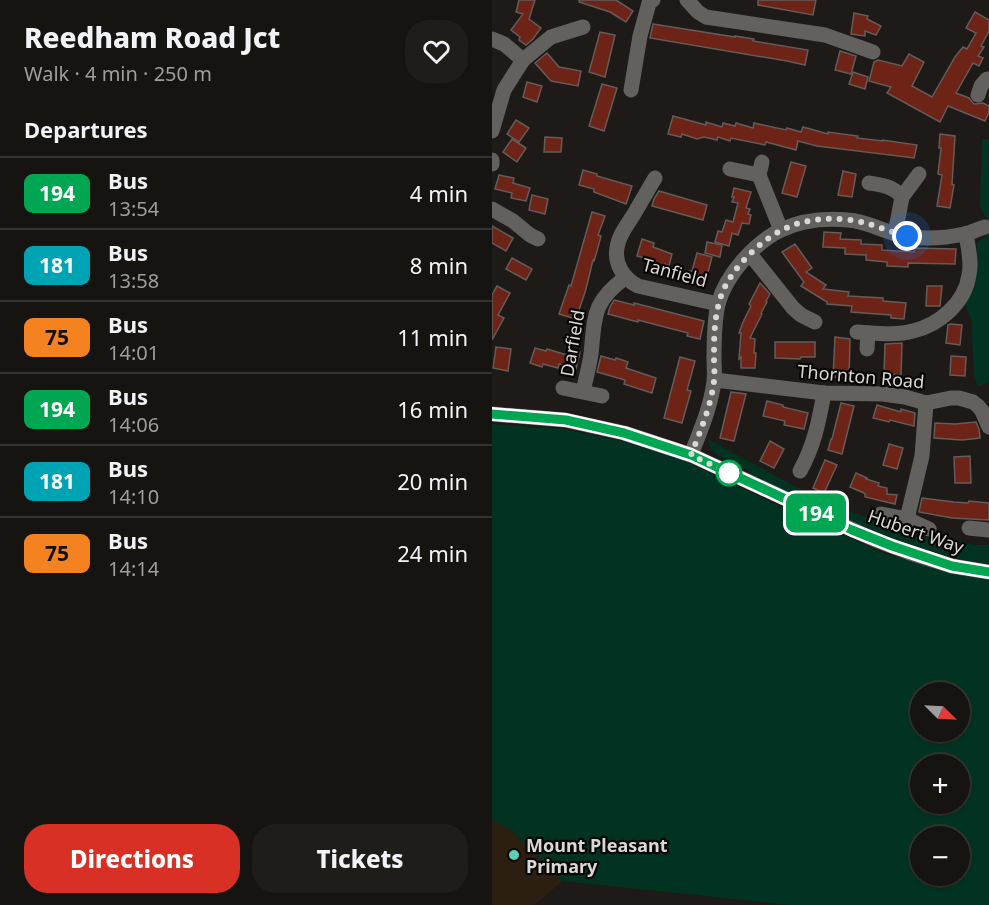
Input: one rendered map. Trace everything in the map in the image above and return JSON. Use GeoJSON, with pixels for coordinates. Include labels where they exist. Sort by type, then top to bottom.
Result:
{"type":"FeatureCollection","features":[{"type":"Feature","properties":{"kind":"street"},"geometry":{"type":"LineString","coordinates":[[631,90],[640,36],[649,3],[653,0]]}},
{"type":"Feature","properties":{"kind":"street"},"geometry":{"type":"LineString","coordinates":[[687,0],[706,17],[825,34],[873,52]]}},
{"type":"Feature","properties":{"kind":"street"},"geometry":{"type":"LineString","coordinates":[[492,131],[504,90],[523,60],[551,37],[578,33]]}},
{"type":"Feature","properties":{"kind":"street"},"geometry":{"type":"LineString","coordinates":[[492,39],[504,44],[523,60]]}},
{"type":"Feature","properties":{"kind":"street"},"geometry":{"type":"LineString","coordinates":[[978,95],[981,86],[989,79]]}},
{"type":"Feature","properties":{"kind":"street"},"geometry":{"type":"LineString","coordinates":[[730,170],[761,169],[781,230]]}},
{"type":"Feature","properties":{"kind":"street"},"geometry":{"type":"LineString","coordinates":[[895,234],[902,197],[919,174]]}},
{"type":"Feature","properties":{"kind":"street","name":"Tanfield"},"geometry":{"type":"LineString","coordinates":[[655,178],[621,237],[617,248],[619,264],[626,277],[638,286],[718,304]]}},
{"type":"Feature","properties":{"kind":"street"},"geometry":{"type":"LineString","coordinates":[[869,183],[887,186],[897,191],[902,197]]}},
{"type":"Feature","properties":{"kind":"street"},"geometry":{"type":"LineString","coordinates":[[492,209],[513,221],[531,239]]}},
{"type":"Feature","properties":{"kind":"street"},"geometry":{"type":"LineString","coordinates":[[691,455],[704,420],[714,380],[715,326],[718,304],[731,275],[768,238],[781,230],[814,220],[852,220],[868,223],[895,234],[920,239],[939,239],[966,234],[985,227]]}},
{"type":"Feature","properties":{"kind":"street"},"geometry":{"type":"LineString","coordinates":[[867,349],[862,332],[912,332],[927,326],[954,307],[964,292],[969,276],[966,234]]}},
{"type":"Feature","properties":{"kind":"street"},"geometry":{"type":"LineString","coordinates":[[750,254],[793,308],[797,321],[815,322]]}},
{"type":"Feature","properties":{"kind":"street","name":"Darfield"},"geometry":{"type":"LineString","coordinates":[[583,391],[597,308],[609,291],[626,277]]}},
{"type":"Feature","properties":{"kind":"street","name":"Thornton Road"},"geometry":{"type":"LineString","coordinates":[[714,380],[824,393],[883,394],[926,403],[959,398],[978,406],[989,427]]}},
{"type":"Feature","properties":{"kind":"street","name":"Darfield"},"geometry":{"type":"LineString","coordinates":[[563,388],[602,396]]}},
{"type":"Feature","properties":{"kind":"street"},"geometry":{"type":"LineString","coordinates":[[800,471],[816,435],[824,393]]}},
{"type":"Feature","properties":{"kind":"street"},"geometry":{"type":"LineString","coordinates":[[907,519],[922,456],[926,403]]}},
{"type":"Feature","properties":{"kind":"street","name":"Hubert Way"},"geometry":{"type":"LineString","coordinates":[[492,414],[566,420],[624,433],[691,455],[873,539],[952,566],[989,572]]}},
{"type":"Feature","properties":{"kind":"street"},"geometry":{"type":"LineString","coordinates":[[881,514],[907,519],[929,529]]}},
{"type":"Feature","properties":{"kind":"street"},"geometry":{"type":"LineString","coordinates":[[969,528],[989,530]]}},
{"type":"Feature","properties":{"kind":"shaded area","name":"Mount Pleasant Primary"},"geometry":{"type":"Polygon","coordinates":[[[492,820],[510,829],[563,881],[534,905],[492,905],[492,820]]]}},
{"type":"Feature","properties":{"kind":"green space"},"geometry":{"type":"Polygon","coordinates":[[[982,139],[989,139],[989,223],[980,207],[982,139]]]}},
{"type":"Feature","properties":{"kind":"green space"},"geometry":{"type":"Polygon","coordinates":[[[989,233],[989,382],[978,387],[974,374],[971,318],[965,305],[976,283],[977,243],[989,233]]]}},
{"type":"Feature","properties":{"kind":"green space"},"geometry":{"type":"Polygon","coordinates":[[[492,424],[563,429],[622,441],[686,461],[804,518],[888,555],[968,576],[989,578],[989,905],[790,905],[563,881],[510,829],[492,820],[492,424]]]}},
{"type":"Feature","properties":{"kind":"green space"},"geometry":{"type":"Polygon","coordinates":[[[708,439],[798,488],[874,520],[889,529],[923,538],[931,536],[976,545],[989,545],[989,564],[958,559],[927,550],[836,515],[749,474],[750,472],[739,465],[740,463],[730,458],[728,460],[715,452],[710,447],[708,439]]]}},
{"type":"Feature","properties":{"kind":"building"},"geometry":{"type":"Polygon","coordinates":[[[519,0],[535,0],[529,19],[541,28],[526,45],[511,30],[523,14],[516,12],[519,0]]]}},
{"type":"Feature","properties":{"kind":"building"},"geometry":{"type":"Polygon","coordinates":[[[579,0],[616,0],[633,11],[626,22],[610,12],[579,2],[579,0]]]}},
{"type":"Feature","properties":{"kind":"building"},"geometry":{"type":"Polygon","coordinates":[[[758,0],[816,0],[813,15],[758,5],[758,0]]]}},
{"type":"Feature","properties":{"kind":"building"},"geometry":{"type":"Polygon","coordinates":[[[975,12],[989,20],[989,31],[981,46],[984,47],[978,56],[983,58],[979,66],[973,63],[956,93],[969,98],[974,104],[983,103],[989,106],[985,121],[948,106],[940,122],[887,93],[891,87],[869,81],[874,62],[878,60],[902,66],[909,54],[924,62],[912,86],[932,97],[955,57],[963,47],[967,49],[976,33],[966,28],[975,12]]]}},
{"type":"Feature","properties":{"kind":"building"},"geometry":{"type":"Polygon","coordinates":[[[854,13],[868,16],[867,19],[881,26],[876,35],[865,31],[865,36],[851,34],[854,13]]]}},
{"type":"Feature","properties":{"kind":"building"},"geometry":{"type":"Polygon","coordinates":[[[653,24],[754,39],[753,41],[808,50],[805,65],[650,38],[653,24]]]}},
{"type":"Feature","properties":{"kind":"building"},"geometry":{"type":"Polygon","coordinates":[[[600,32],[615,35],[605,77],[589,72],[600,32]]]}},
{"type":"Feature","properties":{"kind":"building"},"geometry":{"type":"Polygon","coordinates":[[[840,51],[856,56],[851,74],[835,70],[840,51]]]}},
{"type":"Feature","properties":{"kind":"building"},"geometry":{"type":"Polygon","coordinates":[[[547,53],[559,67],[581,71],[578,86],[551,81],[535,63],[547,53]]]}},
{"type":"Feature","properties":{"kind":"building"},"geometry":{"type":"Polygon","coordinates":[[[853,72],[868,77],[865,89],[849,84],[853,72]]]}},
{"type":"Feature","properties":{"kind":"building"},"geometry":{"type":"Polygon","coordinates":[[[527,82],[542,86],[537,102],[523,97],[527,82]]]}},
{"type":"Feature","properties":{"kind":"building"},"geometry":{"type":"Polygon","coordinates":[[[602,84],[617,88],[604,131],[589,126],[602,84]]]}},
{"type":"Feature","properties":{"kind":"building"},"geometry":{"type":"Polygon","coordinates":[[[673,116],[722,127],[723,123],[735,126],[736,123],[753,128],[754,123],[801,132],[803,127],[828,134],[828,132],[917,145],[914,158],[817,146],[798,141],[796,150],[766,142],[765,145],[731,138],[730,141],[718,137],[717,140],[704,137],[697,139],[682,134],[681,137],[668,134],[673,116]]]}},
{"type":"Feature","properties":{"kind":"building"},"geometry":{"type":"Polygon","coordinates":[[[516,120],[529,128],[519,142],[507,134],[516,120]]]}},
{"type":"Feature","properties":{"kind":"building"},"geometry":{"type":"Polygon","coordinates":[[[940,134],[955,136],[952,184],[954,185],[950,208],[937,206],[942,175],[938,174],[940,134]]]}},
{"type":"Feature","properties":{"kind":"building"},"geometry":{"type":"Polygon","coordinates":[[[545,137],[562,138],[561,152],[544,152],[545,137]]]}},
{"type":"Feature","properties":{"kind":"building"},"geometry":{"type":"Polygon","coordinates":[[[512,139],[526,148],[517,162],[503,152],[512,139]]]}},
{"type":"Feature","properties":{"kind":"building"},"geometry":{"type":"Polygon","coordinates":[[[791,162],[806,166],[797,197],[782,193],[791,162]]]}},
{"type":"Feature","properties":{"kind":"building"},"geometry":{"type":"Polygon","coordinates":[[[583,170],[632,186],[626,204],[594,192],[594,189],[579,185],[583,170]]]}},
{"type":"Feature","properties":{"kind":"building"},"geometry":{"type":"Polygon","coordinates":[[[843,171],[856,174],[852,197],[838,195],[843,171]]]}},
{"type":"Feature","properties":{"kind":"building"},"geometry":{"type":"Polygon","coordinates":[[[499,175],[514,178],[513,183],[530,188],[526,201],[511,198],[512,193],[495,189],[499,175]]]}},
{"type":"Feature","properties":{"kind":"building"},"geometry":{"type":"Polygon","coordinates":[[[734,188],[751,192],[746,208],[750,209],[748,214],[751,215],[749,224],[742,223],[738,235],[732,233],[729,246],[715,242],[718,231],[722,232],[726,220],[733,222],[738,203],[732,202],[734,188]]]}},
{"type":"Feature","properties":{"kind":"building"},"geometry":{"type":"Polygon","coordinates":[[[659,191],[707,205],[703,220],[652,206],[659,191]]]}},
{"type":"Feature","properties":{"kind":"building"},"geometry":{"type":"Polygon","coordinates":[[[532,195],[548,199],[545,214],[529,210],[532,195]]]}},
{"type":"Feature","properties":{"kind":"building"},"geometry":{"type":"Polygon","coordinates":[[[592,212],[605,216],[576,319],[559,314],[569,285],[571,286],[592,212]]]}},
{"type":"Feature","properties":{"kind":"building"},"geometry":{"type":"Polygon","coordinates":[[[492,226],[513,238],[506,251],[492,243],[492,226]]]}},
{"type":"Feature","properties":{"kind":"building"},"geometry":{"type":"Polygon","coordinates":[[[824,232],[841,233],[840,239],[861,240],[861,244],[882,245],[882,250],[914,252],[914,248],[956,249],[955,264],[908,263],[908,267],[887,266],[887,262],[866,260],[866,255],[845,254],[845,248],[823,247],[824,232]]]}},
{"type":"Feature","properties":{"kind":"building"},"geometry":{"type":"Polygon","coordinates":[[[642,239],[654,243],[653,247],[672,254],[669,266],[654,264],[655,261],[637,256],[642,239]]]}},
{"type":"Feature","properties":{"kind":"building"},"geometry":{"type":"Polygon","coordinates":[[[707,242],[722,245],[720,257],[705,253],[707,242]]]}},
{"type":"Feature","properties":{"kind":"building"},"geometry":{"type":"Polygon","coordinates":[[[795,244],[812,268],[806,272],[826,285],[823,289],[849,292],[848,296],[883,298],[883,301],[906,303],[904,319],[891,318],[891,315],[851,312],[852,306],[827,304],[801,286],[804,282],[782,252],[795,244]]]}},
{"type":"Feature","properties":{"kind":"building"},"geometry":{"type":"Polygon","coordinates":[[[697,253],[712,257],[704,287],[686,283],[697,253]]]}},
{"type":"Feature","properties":{"kind":"building"},"geometry":{"type":"Polygon","coordinates":[[[512,258],[532,269],[526,280],[506,269],[512,258]]]}},
{"type":"Feature","properties":{"kind":"building"},"geometry":{"type":"Polygon","coordinates":[[[760,283],[770,294],[750,338],[755,339],[755,368],[741,368],[741,357],[739,359],[741,333],[739,333],[751,306],[749,304],[760,283]]]}},
{"type":"Feature","properties":{"kind":"building"},"geometry":{"type":"Polygon","coordinates":[[[497,286],[510,293],[498,315],[504,318],[492,340],[492,295],[497,286]]]}},
{"type":"Feature","properties":{"kind":"building"},"geometry":{"type":"Polygon","coordinates":[[[927,286],[942,286],[940,306],[926,306],[927,286]]]}},
{"type":"Feature","properties":{"kind":"building"},"geometry":{"type":"Polygon","coordinates":[[[614,300],[704,321],[700,339],[687,336],[688,333],[608,314],[614,300]]]}},
{"type":"Feature","properties":{"kind":"building"},"geometry":{"type":"Polygon","coordinates":[[[950,324],[962,325],[960,345],[946,343],[950,324]]]}},
{"type":"Feature","properties":{"kind":"building"},"geometry":{"type":"Polygon","coordinates":[[[835,337],[850,339],[849,378],[833,377],[835,337]]]}},
{"type":"Feature","properties":{"kind":"building"},"geometry":{"type":"Polygon","coordinates":[[[775,342],[815,342],[815,357],[775,358],[775,342]]]}},
{"type":"Feature","properties":{"kind":"building"},"geometry":{"type":"Polygon","coordinates":[[[902,343],[901,375],[884,374],[885,344],[902,343]]]}},
{"type":"Feature","properties":{"kind":"building"},"geometry":{"type":"Polygon","coordinates":[[[496,347],[511,349],[508,371],[493,368],[496,347]]]}},
{"type":"Feature","properties":{"kind":"building"},"geometry":{"type":"Polygon","coordinates":[[[535,348],[567,355],[568,349],[580,352],[576,369],[559,364],[558,368],[543,364],[542,367],[530,363],[535,348]]]}},
{"type":"Feature","properties":{"kind":"building"},"geometry":{"type":"Polygon","coordinates":[[[601,356],[628,362],[626,368],[656,378],[652,393],[624,384],[625,380],[597,372],[601,356]]]}},
{"type":"Feature","properties":{"kind":"building"},"geometry":{"type":"Polygon","coordinates":[[[951,356],[966,357],[965,376],[950,375],[951,356]]]}},
{"type":"Feature","properties":{"kind":"building"},"geometry":{"type":"Polygon","coordinates":[[[680,357],[695,361],[687,390],[691,391],[682,423],[664,418],[680,357]]]}},
{"type":"Feature","properties":{"kind":"building"},"geometry":{"type":"Polygon","coordinates":[[[731,392],[746,394],[734,441],[720,438],[731,392]]]}},
{"type":"Feature","properties":{"kind":"building"},"geometry":{"type":"Polygon","coordinates":[[[767,401],[808,413],[804,429],[784,425],[785,421],[763,416],[767,401]]]}},
{"type":"Feature","properties":{"kind":"building"},"geometry":{"type":"Polygon","coordinates":[[[841,403],[854,406],[842,454],[828,450],[841,403]]]}},
{"type":"Feature","properties":{"kind":"building"},"geometry":{"type":"Polygon","coordinates":[[[877,405],[901,412],[901,409],[915,413],[914,426],[873,418],[877,405]]]}},
{"type":"Feature","properties":{"kind":"building"},"geometry":{"type":"Polygon","coordinates":[[[976,422],[980,438],[962,440],[934,438],[935,423],[976,422]]]}},
{"type":"Feature","properties":{"kind":"building"},"geometry":{"type":"Polygon","coordinates":[[[770,441],[784,449],[774,468],[760,461],[770,441]]]}},
{"type":"Feature","properties":{"kind":"building"},"geometry":{"type":"Polygon","coordinates":[[[889,444],[903,448],[897,469],[883,465],[889,444]]]}},
{"type":"Feature","properties":{"kind":"building"},"geometry":{"type":"Polygon","coordinates":[[[970,456],[971,483],[955,483],[954,457],[970,456]]]}},
{"type":"Feature","properties":{"kind":"building"},"geometry":{"type":"Polygon","coordinates":[[[825,460],[837,465],[824,493],[813,488],[825,460]]]}},
{"type":"Feature","properties":{"kind":"building"},"geometry":{"type":"Polygon","coordinates":[[[856,473],[879,483],[878,486],[887,488],[887,494],[897,495],[895,504],[865,497],[864,493],[850,487],[856,473]]]}},
{"type":"Feature","properties":{"kind":"building"},"geometry":{"type":"Polygon","coordinates":[[[922,498],[989,503],[989,520],[952,518],[919,512],[922,498]]]}},
{"type":"Feature","properties":{"kind":"bus line","name":"194"},"geometry":{"type":"LineString","coordinates":[[492,414],[566,420],[624,433],[691,455],[873,539],[952,566],[989,572]]}},
{"type":"Feature","properties":{"kind":"place","name":"Mount Pleasant Primary"},"geometry":{"type":"Point","coordinates":[514,855]}},
{"type":"Feature","properties":{"kind":"route"},"geometry":{"type":"LineString","coordinates":[[729,473],[691,455],[711,396],[718,304],[731,275],[768,238],[781,230],[814,220],[852,220],[907,236]]}}]}
